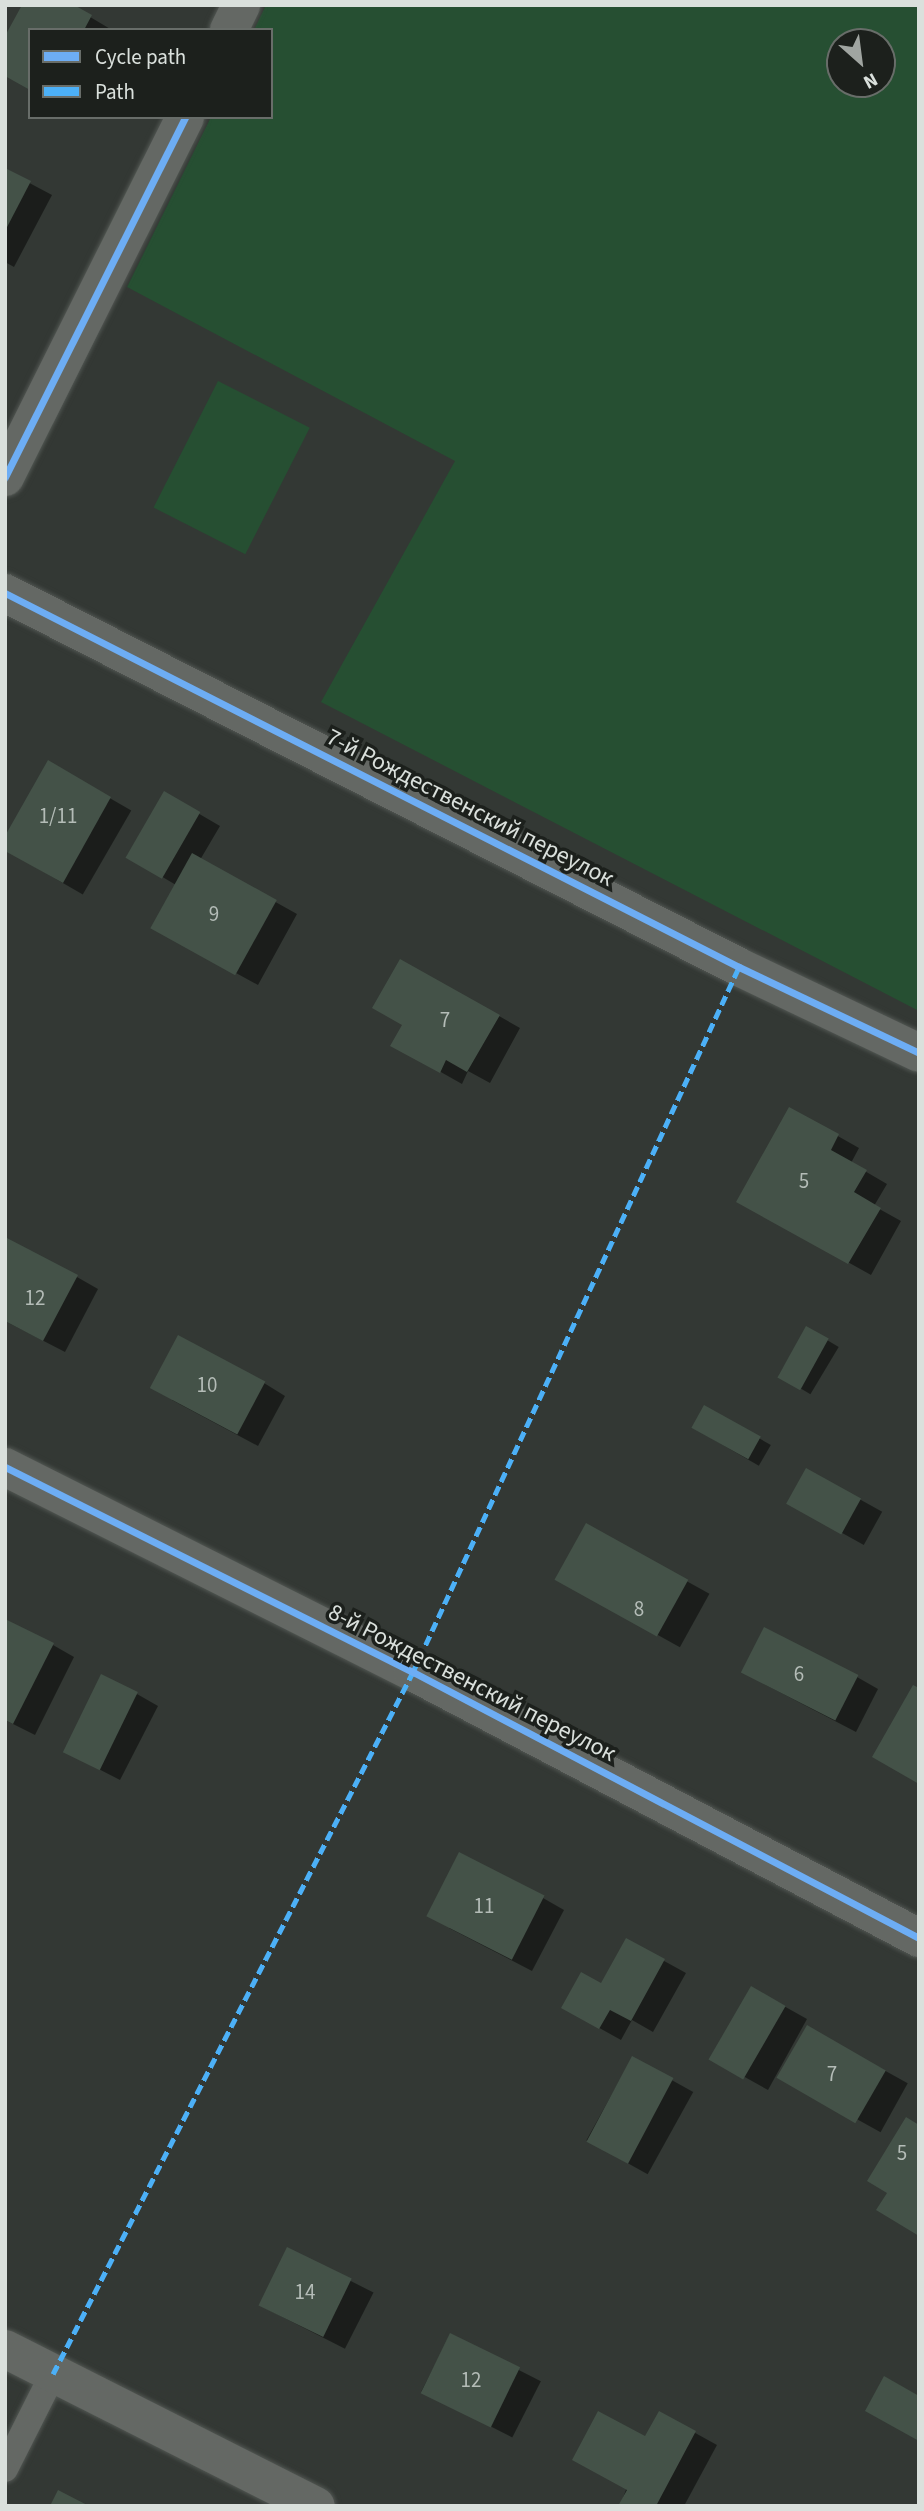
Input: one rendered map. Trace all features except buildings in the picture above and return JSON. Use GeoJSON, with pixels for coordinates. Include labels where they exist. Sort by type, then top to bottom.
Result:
{"type":"FeatureCollection","features":[{"type":"Feature","properties":{"kind":"street"},"geometry":{"type":"LineString","coordinates":[[230,28],[241,5]]}},
{"type":"Feature","properties":{"kind":"street"},"geometry":{"type":"LineString","coordinates":[[5,477],[184,119]]}},
{"type":"Feature","properties":{"kind":"street","name":"7-й Рождественский переулок"},"geometry":{"type":"LineString","coordinates":[[5,593],[739,967],[919,1053]]}},
{"type":"Feature","properties":{"kind":"street","name":"8-й Рождественский переулок"},"geometry":{"type":"LineString","coordinates":[[5,1467],[413,1672],[919,1938]]}},
{"type":"Feature","properties":{"kind":"street"},"geometry":{"type":"LineString","coordinates":[[5,2348],[316,2506]]}},
{"type":"Feature","properties":{"kind":"lane"},"geometry":{"type":"LineString","coordinates":[[5,2469],[53,2374]]}},
{"type":"Feature","properties":{"kind":"green space"},"geometry":{"type":"Polygon","coordinates":[[[266,5],[919,5],[919,1011],[321,702],[455,461],[127,287],[210,119],[273,119],[273,28],[255,28],[266,5]]]}},
{"type":"Feature","properties":{"kind":"green space"},"geometry":{"type":"Polygon","coordinates":[[[218,381],[310,428],[245,554],[154,508],[218,381]]]}},
{"type":"Feature","properties":{"kind":"marked path"},"geometry":{"type":"LineString","coordinates":[[53,2374],[413,1672],[739,967]]}},
{"type":"Feature","properties":{"kind":"cycle path"},"geometry":{"type":"LineString","coordinates":[[5,477],[184,119]]}},
{"type":"Feature","properties":{"kind":"cycle path"},"geometry":{"type":"LineString","coordinates":[[5,593],[739,967],[919,1053]]}},
{"type":"Feature","properties":{"kind":"cycle path"},"geometry":{"type":"LineString","coordinates":[[5,1467],[413,1672],[919,1938]]}}]}
